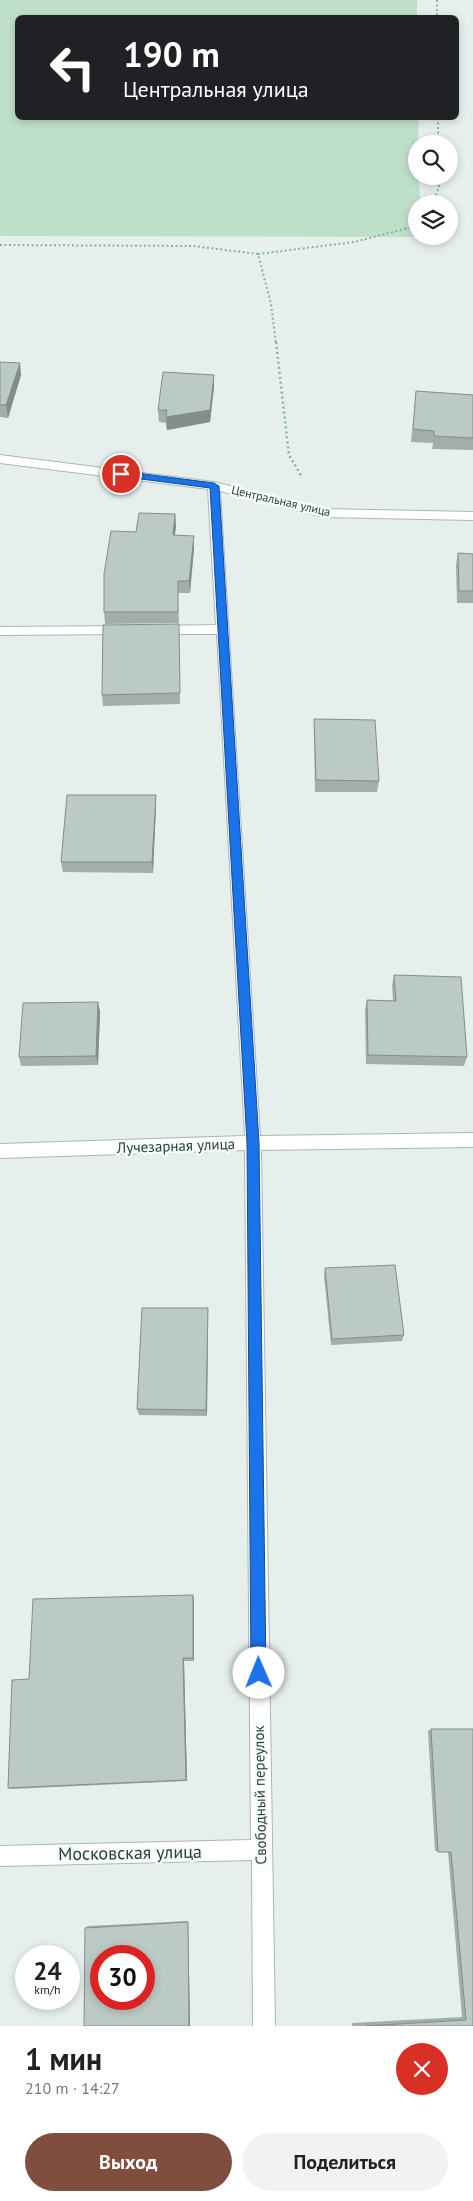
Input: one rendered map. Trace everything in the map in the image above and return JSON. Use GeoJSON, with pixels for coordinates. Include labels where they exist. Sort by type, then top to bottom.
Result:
{"type":"FeatureCollection","features":[{"type":"Feature","properties":{"kind":"street","name":"Центральная улица"},"geometry":{"type":"LineString","coordinates":[[0,459],[214,486],[322,512],[473,516]]}},
{"type":"Feature","properties":{"kind":"street","name":"Свободный переулок"},"geometry":{"type":"LineString","coordinates":[[214,486],[253,1143],[264,2026]]}},
{"type":"Feature","properties":{"kind":"street"},"geometry":{"type":"LineString","coordinates":[[0,631],[222,629]]}},
{"type":"Feature","properties":{"kind":"street","name":"Лучезарная улица"},"geometry":{"type":"LineString","coordinates":[[0,1152],[253,1143],[473,1140]]}},
{"type":"Feature","properties":{"kind":"street","name":"Московская улица"},"geometry":{"type":"LineString","coordinates":[[0,1856],[261,1850]]}},
{"type":"Feature","properties":{"kind":"path"},"geometry":{"type":"LineString","coordinates":[[436,0],[437,15]]}},
{"type":"Feature","properties":{"kind":"path"},"geometry":{"type":"LineString","coordinates":[[438,120],[438,135]]}},
{"type":"Feature","properties":{"kind":"path"},"geometry":{"type":"LineString","coordinates":[[0,245],[193,246],[258,254],[354,242],[408,228]]}},
{"type":"Feature","properties":{"kind":"path"},"geometry":{"type":"LineString","coordinates":[[258,254],[271,304],[289,455],[322,512]]}},
{"type":"Feature","properties":{"kind":"green space"},"geometry":{"type":"Polygon","coordinates":[[[0,0],[417,0],[417,15],[15,15],[15,120],[419,120],[418,135],[408,135],[408,185],[419,185],[420,195],[408,195],[408,237],[0,236],[0,0]]]}},
{"type":"Feature","properties":{"kind":"building"},"geometry":{"type":"Polygon","coordinates":[[[0,362],[20,363],[6,405],[0,405],[0,362]]]}},
{"type":"Feature","properties":{"kind":"building"},"geometry":{"type":"Polygon","coordinates":[[[163,372],[214,375],[210,410],[166,417],[167,410],[158,410],[163,372]]]}},
{"type":"Feature","properties":{"kind":"building"},"geometry":{"type":"Polygon","coordinates":[[[416,391],[473,395],[473,438],[434,436],[434,431],[413,429],[416,391]]]}},
{"type":"Feature","properties":{"kind":"building"},"geometry":{"type":"Polygon","coordinates":[[[139,513],[175,514],[173,535],[194,536],[189,581],[178,581],[178,612],[104,612],[104,574],[111,531],[136,532],[139,513]]]}},
{"type":"Feature","properties":{"kind":"building"},"geometry":{"type":"Polygon","coordinates":[[[458,553],[473,554],[473,591],[459,591],[458,553]]]}},
{"type":"Feature","properties":{"kind":"building"},"geometry":{"type":"Polygon","coordinates":[[[179,624],[180,693],[102,695],[103,625],[179,624]]]}},
{"type":"Feature","properties":{"kind":"building"},"geometry":{"type":"Polygon","coordinates":[[[314,719],[375,720],[379,781],[316,780],[314,719]]]}},
{"type":"Feature","properties":{"kind":"building"},"geometry":{"type":"Polygon","coordinates":[[[67,795],[156,795],[152,862],[61,862],[67,795]]]}},
{"type":"Feature","properties":{"kind":"building"},"geometry":{"type":"Polygon","coordinates":[[[394,975],[461,977],[467,1057],[368,1055],[367,1000],[396,1001],[394,975]]]}},
{"type":"Feature","properties":{"kind":"building"},"geometry":{"type":"Polygon","coordinates":[[[98,1002],[96,1056],[19,1057],[23,1003],[98,1002]]]}},
{"type":"Feature","properties":{"kind":"building"},"geometry":{"type":"Polygon","coordinates":[[[395,1265],[404,1335],[332,1339],[325,1268],[395,1265]]]}},
{"type":"Feature","properties":{"kind":"building"},"geometry":{"type":"Polygon","coordinates":[[[142,1308],[208,1308],[206,1410],[137,1409],[142,1308]]]}},
{"type":"Feature","properties":{"kind":"building"},"geometry":{"type":"Polygon","coordinates":[[[193,1595],[193,1658],[183,1658],[186,1780],[8,1788],[12,1680],[29,1679],[33,1599],[193,1595]]]}},
{"type":"Feature","properties":{"kind":"building"},"geometry":{"type":"Polygon","coordinates":[[[431,1729],[473,1729],[473,2026],[366,2026],[466,2020],[451,1852],[438,1852],[431,1729]]]}},
{"type":"Feature","properties":{"kind":"building"},"geometry":{"type":"Polygon","coordinates":[[[188,1922],[189,2026],[84,2026],[85,1928],[188,1922]]]}},
{"type":"Feature","properties":{"kind":"route"},"geometry":{"type":"LineString","coordinates":[[121,474],[214,486],[253,1143],[259,1673]]}}]}
